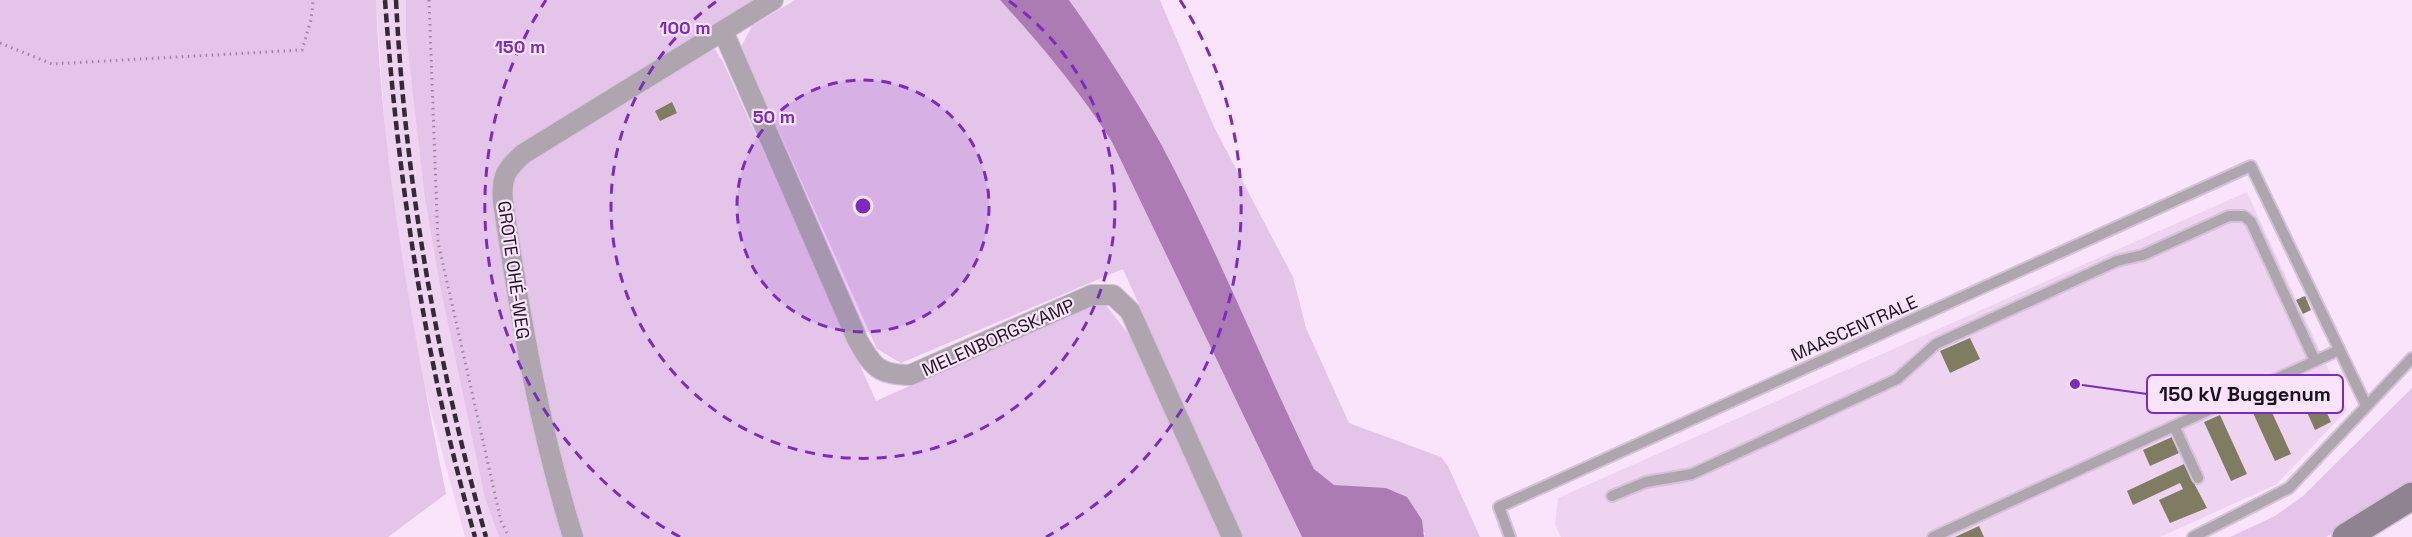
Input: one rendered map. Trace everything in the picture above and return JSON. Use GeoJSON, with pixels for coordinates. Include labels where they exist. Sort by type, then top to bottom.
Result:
{"type":"FeatureCollection","features":[{"type":"Feature","properties":{"kind":"main road"},"geometry":{"type":"LineString","coordinates":[[2346,537],[2412,496]]}},
{"type":"Feature","properties":{"kind":"street","name":"GROTE OHÉ-WEG"},"geometry":{"type":"LineString","coordinates":[[573,537],[558,489],[524,344],[503,202],[502,187],[507,168],[522,154],[773,0]]}},
{"type":"Feature","properties":{"kind":"street","name":"MELENBORGSKAMP"},"geometry":{"type":"LineString","coordinates":[[723,31],[858,340],[872,364],[890,375],[910,375],[1092,295],[1113,295],[1130,311],[1232,537]]}},
{"type":"Feature","properties":{"kind":"lane","name":"MAASCENTRALE"},"geometry":{"type":"LineString","coordinates":[[1510,537],[1499,507],[2252,166],[2339,350]]}},
{"type":"Feature","properties":{"kind":"lane"},"geometry":{"type":"LineString","coordinates":[[1612,496],[1646,482],[1692,474],[1897,379],[1936,344],[2117,261],[2143,255],[2229,216],[2244,216],[2251,222],[2315,362]]}},
{"type":"Feature","properties":{"kind":"lane"},"geometry":{"type":"LineString","coordinates":[[1933,537],[2339,350],[2366,405]]}},
{"type":"Feature","properties":{"kind":"lane"},"geometry":{"type":"LineString","coordinates":[[2193,537],[2289,488],[2412,358]]}},
{"type":"Feature","properties":{"kind":"lane"},"geometry":{"type":"LineString","coordinates":[[2174,426],[2198,478]]}},
{"type":"Feature","properties":{"kind":"path"},"geometry":{"type":"LineString","coordinates":[[0,43],[52,64],[302,50],[311,20],[313,0]]}},
{"type":"Feature","properties":{"kind":"path"},"geometry":{"type":"LineString","coordinates":[[429,0],[438,242],[501,521],[509,537]]}},
{"type":"Feature","properties":{"kind":"shaded area"},"geometry":{"type":"Polygon","coordinates":[[[0,0],[376,0],[379,62],[392,187],[411,310],[446,494],[388,537],[0,537],[0,0]]]}},
{"type":"Feature","properties":{"kind":"shaded area"},"geometry":{"type":"Polygon","coordinates":[[[376,0],[406,0],[406,34],[441,291],[485,499],[499,537],[465,537],[424,385],[404,279],[386,142],[376,0]]]}},
{"type":"Feature","properties":{"kind":"shaded area"},"geometry":{"type":"Polygon","coordinates":[[[406,0],[757,0],[704,32],[723,62],[876,401],[1090,305],[1105,304],[1130,336],[1222,537],[499,537],[485,499],[441,291],[425,198],[406,34],[406,0]]]}},
{"type":"Feature","properties":{"kind":"shaded area"},"geometry":{"type":"Polygon","coordinates":[[[795,0],[1000,0],[1059,68],[1112,142],[1302,537],[1243,537],[1123,269],[901,363],[877,349],[741,47],[752,26],[795,0]]]}},
{"type":"Feature","properties":{"kind":"shaded area"},"geometry":{"type":"Polygon","coordinates":[[[1000,0],[1069,0],[1139,106],[1181,182],[1314,469],[1334,485],[1386,488],[1407,497],[1422,520],[1424,537],[1302,537],[1112,142],[1059,68],[1000,0]]]}},
{"type":"Feature","properties":{"kind":"shaded area"},"geometry":{"type":"Polygon","coordinates":[[[1069,0],[1160,0],[1214,127],[1293,277],[1306,328],[1349,423],[1441,457],[1448,466],[1480,537],[1424,537],[1425,533],[1352,487],[1334,485],[1314,469],[1181,182],[1139,106],[1069,0]]]}},
{"type":"Feature","properties":{"kind":"shaded area"},"geometry":{"type":"Polygon","coordinates":[[[2247,192],[2347,410],[2277,484],[2160,537],[1561,537],[1555,525],[1558,498],[2247,192]]]}},
{"type":"Feature","properties":{"kind":"shaded area"},"geometry":{"type":"Polygon","coordinates":[[[2412,388],[2412,483],[2326,537],[2230,537],[2275,516],[2303,496],[2412,388]]]}},
{"type":"Feature","properties":{"kind":"building"},"geometry":{"type":"Polygon","coordinates":[[[672,102],[677,113],[660,121],[655,111],[672,102]]]}},
{"type":"Feature","properties":{"kind":"building"},"geometry":{"type":"Polygon","coordinates":[[[2305,296],[2311,310],[2303,314],[2296,300],[2305,296]]]}},
{"type":"Feature","properties":{"kind":"building"},"geometry":{"type":"Polygon","coordinates":[[[1970,338],[1980,359],[1950,373],[1940,351],[1970,338]]]}},
{"type":"Feature","properties":{"kind":"building"},"geometry":{"type":"Polygon","coordinates":[[[2309,374],[2331,422],[2315,430],[2293,381],[2309,374]]]}},
{"type":"Feature","properties":{"kind":"building"},"geometry":{"type":"Polygon","coordinates":[[[2264,395],[2291,454],[2275,461],[2248,402],[2264,395]]]}},
{"type":"Feature","properties":{"kind":"building"},"geometry":{"type":"Polygon","coordinates":[[[2220,415],[2247,474],[2231,481],[2204,422],[2220,415]]]}},
{"type":"Feature","properties":{"kind":"building"},"geometry":{"type":"Polygon","coordinates":[[[2172,437],[2179,453],[2150,466],[2143,450],[2172,437]]]}},
{"type":"Feature","properties":{"kind":"building"},"geometry":{"type":"Polygon","coordinates":[[[2184,464],[2207,508],[2170,523],[2159,500],[2183,489],[2180,483],[2133,505],[2127,491],[2184,464]]]}},
{"type":"Feature","properties":{"kind":"building"},"geometry":{"type":"Polygon","coordinates":[[[1979,526],[1984,537],[1955,537],[1979,526]]]}},
{"type":"Feature","properties":{"kind":"railway"},"geometry":{"type":"LineString","coordinates":[[385,0],[398,136],[416,271],[442,404],[475,537]]}},
{"type":"Feature","properties":{"kind":"railway"},"geometry":{"type":"LineString","coordinates":[[396,0],[407,136],[426,271],[453,405],[486,537]]}},
{"type":"Feature","properties":{"kind":"place","name":"150 kV Buggenum"},"geometry":{"type":"Point","coordinates":[2075,384]}}]}
